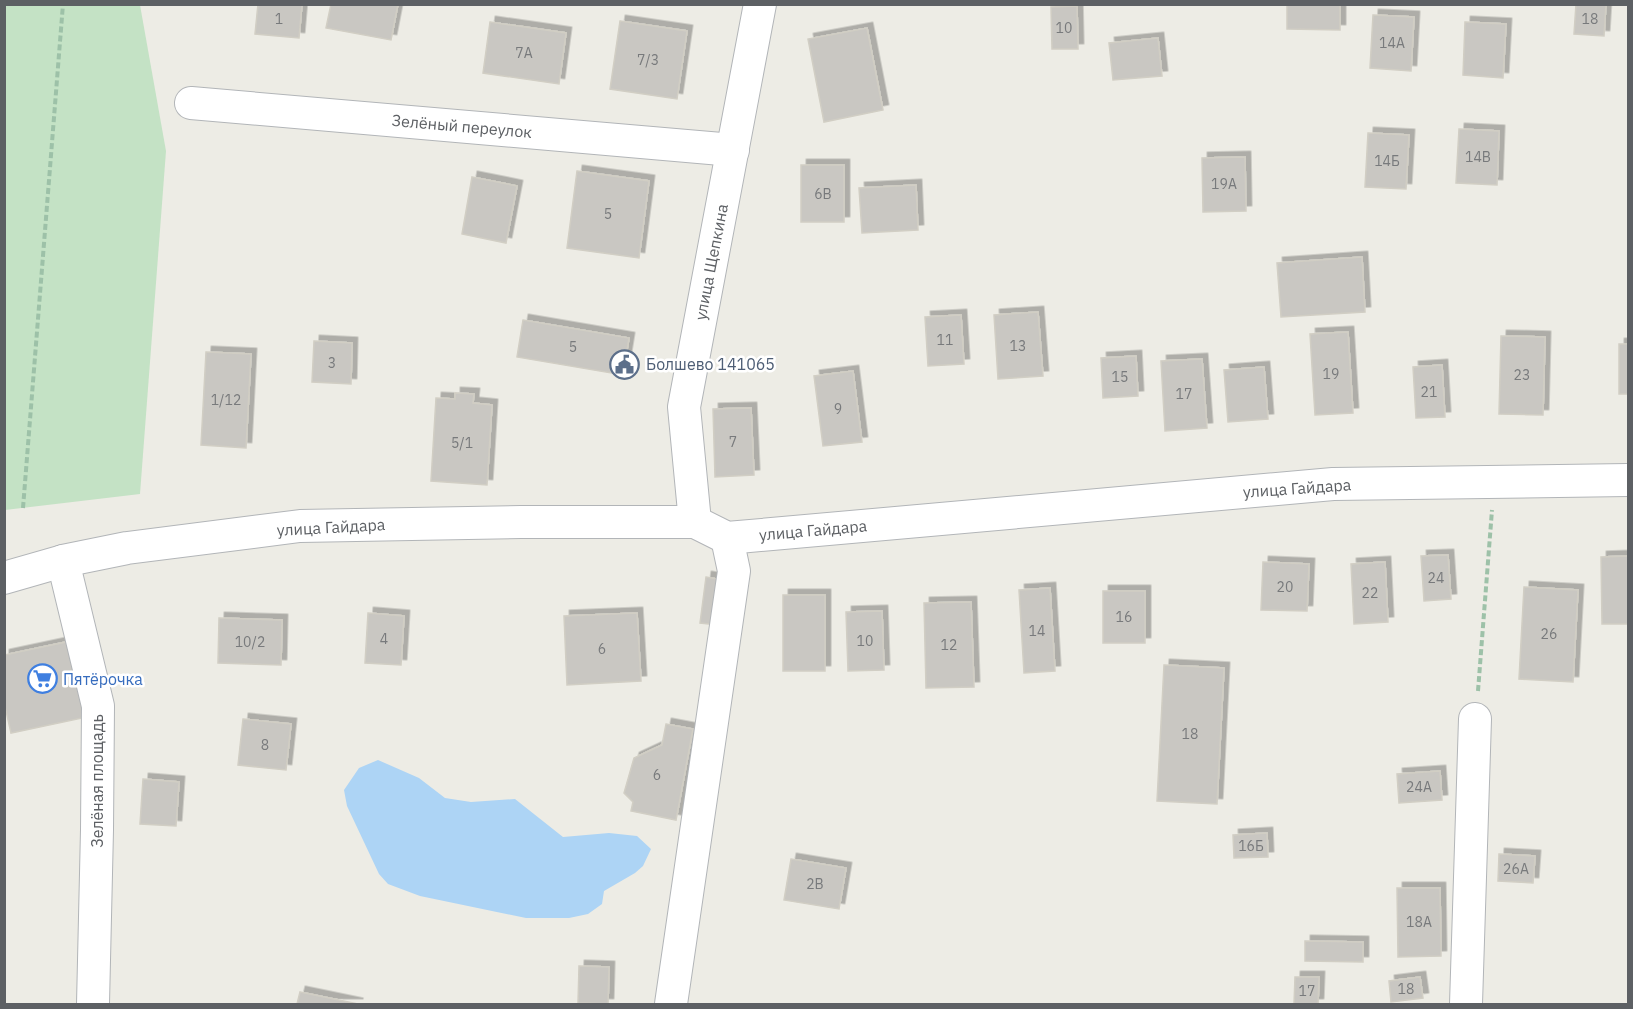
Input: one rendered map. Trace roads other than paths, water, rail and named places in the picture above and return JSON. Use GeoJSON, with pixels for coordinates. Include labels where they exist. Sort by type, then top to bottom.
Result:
{"type":"FeatureCollection","features":[{"type":"Feature","properties":{"kind":"street","name":"улица Щепкина"},"geometry":{"type":"LineString","coordinates":[[695,522],[684,407],[760,4]]}},
{"type":"Feature","properties":{"kind":"street","name":"Зелёный переулок"},"geometry":{"type":"LineString","coordinates":[[191,102],[733,150]]}},
{"type":"Feature","properties":{"kind":"street","name":"улица Гайдара"},"geometry":{"type":"LineString","coordinates":[[4,578],[63,561],[127,548],[300,526],[695,522],[727,538],[1333,484],[1629,480]]}},
{"type":"Feature","properties":{"kind":"street"},"geometry":{"type":"LineString","coordinates":[[671,1005],[734,570],[727,538]]}},
{"type":"Feature","properties":{"kind":"street","name":"Зелёная площадь"},"geometry":{"type":"LineString","coordinates":[[63,561],[98,706],[93,1005]]}},
{"type":"Feature","properties":{"kind":"street"},"geometry":{"type":"LineString","coordinates":[[1466,1005],[1475,719]]}},
{"type":"Feature","properties":{"kind":"water"},"geometry":{"type":"Polygon","coordinates":[[[378,760],[419,778],[445,798],[471,802],[515,799],[563,837],[609,833],[637,836],[651,849],[643,866],[604,891],[602,904],[588,914],[569,918],[526,918],[420,896],[388,884],[379,874],[347,806],[344,790],[359,768],[378,760]]]}},
{"type":"Feature","properties":{"kind":"place","name":"Болшево 141065"},"geometry":{"type":"Point","coordinates":[625,364]}},
{"type":"Feature","properties":{"kind":"place","name":"Пятёрочка"},"geometry":{"type":"Point","coordinates":[42,679]}}]}
